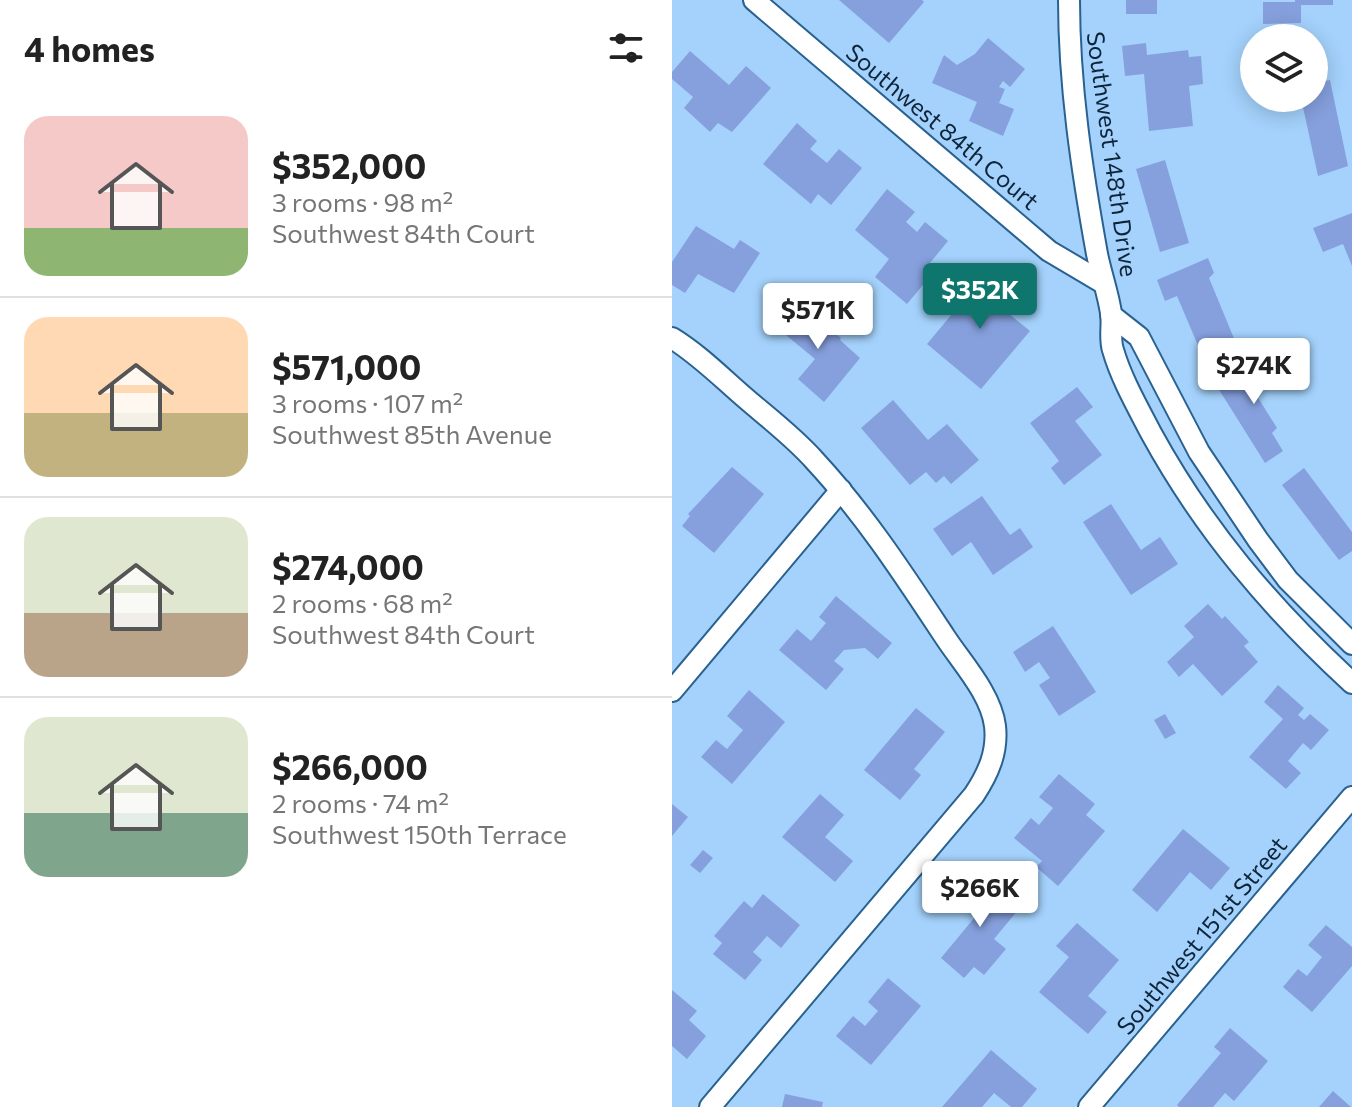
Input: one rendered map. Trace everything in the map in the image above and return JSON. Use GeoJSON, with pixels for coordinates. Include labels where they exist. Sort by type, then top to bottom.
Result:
{"type":"FeatureCollection","features":[{"type":"Feature","properties":{"kind":"street","name":"Southwest 84th Court"},"geometry":{"type":"LineString","coordinates":[[754,0],[1049,251],[1103,283]]}},
{"type":"Feature","properties":{"kind":"street","name":"Southwest 148th Drive"},"geometry":{"type":"LineString","coordinates":[[1069,0],[1079,140],[1111,315]]}},
{"type":"Feature","properties":{"kind":"street"},"geometry":{"type":"LineString","coordinates":[[1111,315],[1139,337],[1169,400],[1199,452],[1258,540],[1288,580],[1352,644]]}},
{"type":"Feature","properties":{"kind":"street"},"geometry":{"type":"LineString","coordinates":[[1111,315],[1112,347],[1124,377],[1162,453],[1187,493],[1242,570],[1308,642],[1352,683]]}},
{"type":"Feature","properties":{"kind":"street"},"geometry":{"type":"LineString","coordinates":[[672,338],[790,437],[841,490],[889,551],[967,670],[986,701],[995,725],[992,762],[974,795],[710,1107]]}},
{"type":"Feature","properties":{"kind":"street"},"geometry":{"type":"LineString","coordinates":[[672,691],[841,490]]}},
{"type":"Feature","properties":{"kind":"street","name":"Southwest 151st Street"},"geometry":{"type":"LineString","coordinates":[[1089,1107],[1352,797]]}},
{"type":"Feature","properties":{"kind":"building"},"geometry":{"type":"Polygon","coordinates":[[[839,0],[922,0],[924,2],[889,43],[839,0]]]}},
{"type":"Feature","properties":{"kind":"building"},"geometry":{"type":"Polygon","coordinates":[[[1126,0],[1157,0],[1157,14],[1126,14],[1126,0]]]}},
{"type":"Feature","properties":{"kind":"building"},"geometry":{"type":"Polygon","coordinates":[[[1333,0],[1333,5],[1301,5],[1301,23],[1263,24],[1263,2],[1333,0]]]}},
{"type":"Feature","properties":{"kind":"building"},"geometry":{"type":"Polygon","coordinates":[[[988,38],[1025,69],[1010,87],[1003,81],[999,87],[1005,89],[999,103],[1014,109],[1003,136],[969,121],[977,102],[932,83],[944,55],[957,65],[975,54],[988,38]]]}},
{"type":"Feature","properties":{"kind":"building"},"geometry":{"type":"Polygon","coordinates":[[[1146,43],[1147,55],[1188,50],[1189,57],[1201,56],[1203,84],[1189,86],[1193,126],[1149,131],[1144,74],[1125,76],[1122,46],[1146,43]]]}},
{"type":"Feature","properties":{"kind":"building"},"geometry":{"type":"Polygon","coordinates":[[[690,51],[729,85],[746,66],[771,88],[732,132],[718,123],[710,132],[684,108],[693,97],[672,79],[672,72],[690,51]]]}},
{"type":"Feature","properties":{"kind":"building"},"geometry":{"type":"Polygon","coordinates":[[[1328,80],[1348,166],[1318,176],[1304,112],[1328,112],[1328,80]]]}},
{"type":"Feature","properties":{"kind":"building"},"geometry":{"type":"Polygon","coordinates":[[[797,123],[817,141],[810,149],[827,163],[839,149],[862,168],[831,205],[818,194],[811,204],[763,164],[797,123]]]}},
{"type":"Feature","properties":{"kind":"building"},"geometry":{"type":"Polygon","coordinates":[[[1165,160],[1189,243],[1160,252],[1136,169],[1165,160]]]}},
{"type":"Feature","properties":{"kind":"building"},"geometry":{"type":"Polygon","coordinates":[[[887,189],[915,212],[906,222],[917,232],[925,222],[948,241],[925,269],[932,274],[907,304],[875,277],[889,259],[855,230],[887,189]]]}},
{"type":"Feature","properties":{"kind":"building"},"geometry":{"type":"Polygon","coordinates":[[[1352,213],[1352,266],[1343,244],[1323,252],[1313,228],[1352,213]]]}},
{"type":"Feature","properties":{"kind":"building"},"geometry":{"type":"Polygon","coordinates":[[[696,226],[734,249],[740,240],[760,253],[734,293],[698,274],[685,293],[672,285],[672,262],[696,226]]]}},
{"type":"Feature","properties":{"kind":"building"},"geometry":{"type":"Polygon","coordinates":[[[1208,258],[1214,273],[1209,278],[1238,348],[1205,362],[1177,296],[1165,301],[1157,280],[1208,258]]]}},
{"type":"Feature","properties":{"kind":"building"},"geometry":{"type":"Polygon","coordinates":[[[992,266],[1014,284],[997,304],[1030,331],[981,389],[927,344],[992,266]]]}},
{"type":"Feature","properties":{"kind":"building"},"geometry":{"type":"Polygon","coordinates":[[[795,302],[841,338],[860,358],[824,402],[798,379],[815,359],[775,326],[795,302]]]}},
{"type":"Feature","properties":{"kind":"building"},"geometry":{"type":"Polygon","coordinates":[[[1268,355],[1281,377],[1255,393],[1277,428],[1272,433],[1283,451],[1265,463],[1218,388],[1268,355]]]}},
{"type":"Feature","properties":{"kind":"building"},"geometry":{"type":"Polygon","coordinates":[[[1077,387],[1093,407],[1075,421],[1102,455],[1064,485],[1051,468],[1059,461],[1030,423],[1077,387]]]}},
{"type":"Feature","properties":{"kind":"building"},"geometry":{"type":"Polygon","coordinates":[[[893,400],[928,440],[947,424],[979,460],[951,484],[944,476],[936,483],[926,472],[910,485],[861,428],[893,400]]]}},
{"type":"Feature","properties":{"kind":"building"},"geometry":{"type":"Polygon","coordinates":[[[732,467],[764,494],[714,553],[682,526],[690,516],[688,514],[732,467]]]}},
{"type":"Feature","properties":{"kind":"building"},"geometry":{"type":"Polygon","coordinates":[[[1304,468],[1352,532],[1352,551],[1339,560],[1282,485],[1304,468]]]}},
{"type":"Feature","properties":{"kind":"building"},"geometry":{"type":"Polygon","coordinates":[[[982,496],[1010,535],[1020,528],[1033,547],[993,575],[971,542],[952,556],[933,529],[982,496]]]}},
{"type":"Feature","properties":{"kind":"building"},"geometry":{"type":"Polygon","coordinates":[[[1111,504],[1141,550],[1160,537],[1178,564],[1131,595],[1083,522],[1111,504]]]}},
{"type":"Feature","properties":{"kind":"building"},"geometry":{"type":"Polygon","coordinates":[[[836,596],[892,643],[878,659],[865,648],[844,650],[834,661],[844,669],[826,690],[779,650],[797,629],[811,641],[826,623],[819,617],[836,596]]]}},
{"type":"Feature","properties":{"kind":"building"},"geometry":{"type":"Polygon","coordinates":[[[1208,604],[1222,619],[1225,616],[1249,642],[1244,646],[1258,662],[1222,696],[1193,664],[1179,677],[1167,662],[1194,637],[1184,626],[1208,604]]]}},
{"type":"Feature","properties":{"kind":"building"},"geometry":{"type":"Polygon","coordinates":[[[1053,626],[1096,692],[1059,716],[1039,685],[1050,678],[1039,662],[1025,672],[1013,652],[1053,626]]]}},
{"type":"Feature","properties":{"kind":"building"},"geometry":{"type":"Polygon","coordinates":[[[1278,685],[1304,708],[1298,715],[1304,720],[1310,714],[1329,730],[1311,750],[1303,743],[1288,761],[1301,773],[1286,789],[1249,757],[1283,719],[1264,702],[1278,685]]]}},
{"type":"Feature","properties":{"kind":"building"},"geometry":{"type":"Polygon","coordinates":[[[749,690],[785,722],[732,784],[701,757],[716,740],[727,749],[743,730],[727,716],[749,690]]]}},
{"type":"Feature","properties":{"kind":"building"},"geometry":{"type":"Polygon","coordinates":[[[916,708],[945,732],[914,769],[921,775],[900,800],[864,770],[916,708]]]}},
{"type":"Feature","properties":{"kind":"building"},"geometry":{"type":"Polygon","coordinates":[[[1165,714],[1176,733],[1165,739],[1154,720],[1165,714]]]}},
{"type":"Feature","properties":{"kind":"building"},"geometry":{"type":"Polygon","coordinates":[[[1059,774],[1095,804],[1086,815],[1105,831],[1058,886],[1036,867],[1042,861],[1014,838],[1031,818],[1039,825],[1053,808],[1039,797],[1059,774]]]}},
{"type":"Feature","properties":{"kind":"building"},"geometry":{"type":"Polygon","coordinates":[[[820,794],[844,815],[825,837],[853,861],[835,882],[782,837],[820,794]]]}},
{"type":"Feature","properties":{"kind":"building"},"geometry":{"type":"Polygon","coordinates":[[[672,804],[688,817],[672,836],[672,804]]]}},
{"type":"Feature","properties":{"kind":"building"},"geometry":{"type":"Polygon","coordinates":[[[1183,829],[1230,868],[1211,890],[1190,872],[1157,912],[1132,890],[1183,829]]]}},
{"type":"Feature","properties":{"kind":"building"},"geometry":{"type":"Polygon","coordinates":[[[703,850],[713,858],[700,873],[690,865],[703,850]]]}},
{"type":"Feature","properties":{"kind":"building"},"geometry":{"type":"Polygon","coordinates":[[[976,874],[1018,910],[994,939],[1006,949],[984,975],[974,967],[964,978],[941,958],[975,917],[955,899],[976,874]]]}},
{"type":"Feature","properties":{"kind":"building"},"geometry":{"type":"Polygon","coordinates":[[[763,894],[800,925],[781,948],[767,936],[753,952],[762,960],[745,980],[713,954],[722,943],[714,936],[744,901],[752,908],[763,894]]]}},
{"type":"Feature","properties":{"kind":"building"},"geometry":{"type":"Polygon","coordinates":[[[1077,923],[1119,960],[1088,996],[1107,1012],[1088,1034],[1039,992],[1069,957],[1056,946],[1077,923]]]}},
{"type":"Feature","properties":{"kind":"building"},"geometry":{"type":"Polygon","coordinates":[[[1326,925],[1352,947],[1352,966],[1312,1012],[1283,987],[1298,969],[1307,976],[1322,957],[1308,945],[1326,925]]]}},
{"type":"Feature","properties":{"kind":"building"},"geometry":{"type":"Polygon","coordinates":[[[888,978],[921,1006],[871,1065],[836,1036],[853,1016],[865,1026],[878,1011],[868,1002],[888,978]]]}},
{"type":"Feature","properties":{"kind":"building"},"geometry":{"type":"Polygon","coordinates":[[[672,990],[697,1011],[689,1020],[706,1036],[687,1059],[672,1046],[672,990]]]}},
{"type":"Feature","properties":{"kind":"building"},"geometry":{"type":"Polygon","coordinates":[[[1230,1028],[1268,1061],[1234,1101],[1225,1093],[1213,1107],[1179,1107],[1177,1105],[1221,1053],[1214,1047],[1230,1028]]]}},
{"type":"Feature","properties":{"kind":"building"},"geometry":{"type":"Polygon","coordinates":[[[991,1050],[1037,1089],[1022,1107],[1011,1107],[994,1093],[982,1107],[942,1107],[991,1050]]]}},
{"type":"Feature","properties":{"kind":"building"},"geometry":{"type":"Polygon","coordinates":[[[1333,1091],[1351,1107],[1319,1107],[1333,1091]]]}},
{"type":"Feature","properties":{"kind":"building"},"geometry":{"type":"Polygon","coordinates":[[[785,1094],[823,1102],[822,1107],[782,1107],[785,1094]]]}}]}
